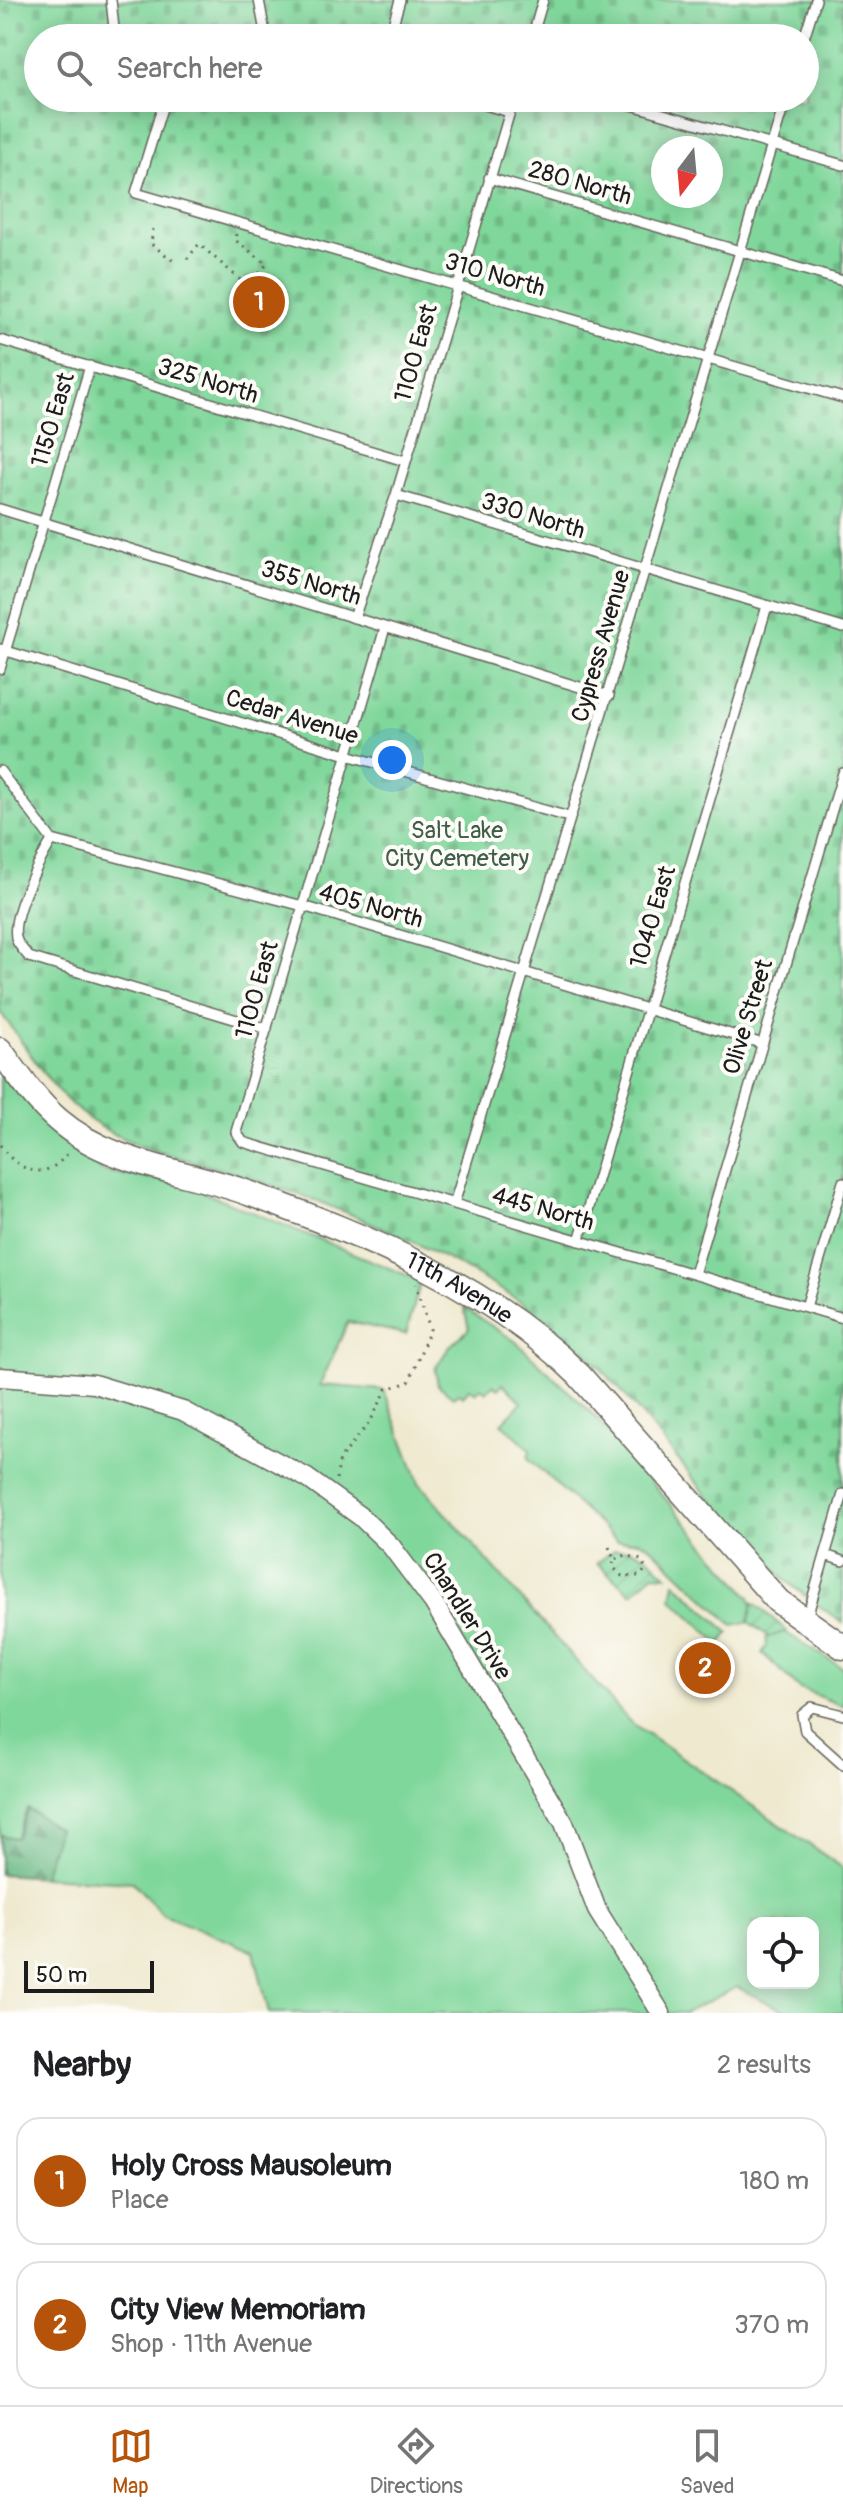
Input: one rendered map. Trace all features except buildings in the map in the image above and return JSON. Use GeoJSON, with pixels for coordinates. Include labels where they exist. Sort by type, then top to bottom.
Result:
{"type":"FeatureCollection","features":[{"type":"Feature","properties":{"kind":"street","name":"11th Avenue"},"geometry":{"type":"LineString","coordinates":[[0,1050],[45,1108],[80,1136],[108,1151],[246,1192],[409,1259],[499,1307],[545,1342],[579,1375],[778,1601],[843,1647]]}},
{"type":"Feature","properties":{"kind":"street","name":"Chandler Drive"},"geometry":{"type":"LineString","coordinates":[[0,1377],[94,1384],[183,1411],[218,1426],[332,1495],[391,1546],[433,1602],[564,1823],[597,1910],[661,2013]]}},
{"type":"Feature","properties":{"kind":"lane"},"geometry":{"type":"LineString","coordinates":[[111,0],[114,24]]}},
{"type":"Feature","properties":{"kind":"lane"},"geometry":{"type":"LineString","coordinates":[[259,0],[263,24]]}},
{"type":"Feature","properties":{"kind":"lane"},"geometry":{"type":"LineString","coordinates":[[393,24],[400,0]]}},
{"type":"Feature","properties":{"kind":"lane"},"geometry":{"type":"LineString","coordinates":[[536,24],[543,0]]}},
{"type":"Feature","properties":{"kind":"lane"},"geometry":{"type":"LineString","coordinates":[[808,24],[816,0]]}},
{"type":"Feature","properties":{"kind":"lane","name":"310 North"},"geometry":{"type":"LineString","coordinates":[[161,112],[136,193],[843,398]]}},
{"type":"Feature","properties":{"kind":"lane","name":"1100 East"},"geometry":{"type":"LineString","coordinates":[[354,618],[396,495],[509,112]]}},
{"type":"Feature","properties":{"kind":"lane"},"geometry":{"type":"LineString","coordinates":[[657,112],[843,165]]}},
{"type":"Feature","properties":{"kind":"lane","name":"Cypress Avenue"},"geometry":{"type":"LineString","coordinates":[[454,1204],[569,817],[609,696],[782,112]]}},
{"type":"Feature","properties":{"kind":"lane","name":"280 North"},"geometry":{"type":"LineString","coordinates":[[489,178],[843,281]]}},
{"type":"Feature","properties":{"kind":"lane","name":"325 North"},"geometry":{"type":"LineString","coordinates":[[0,340],[405,461]]}},
{"type":"Feature","properties":{"kind":"lane","name":"1150 East"},"geometry":{"type":"LineString","coordinates":[[0,669],[2,650],[90,366]]}},
{"type":"Feature","properties":{"kind":"lane","name":"330 North"},"geometry":{"type":"LineString","coordinates":[[396,495],[843,628]]}},
{"type":"Feature","properties":{"kind":"lane","name":"355 North"},"geometry":{"type":"LineString","coordinates":[[0,509],[609,696]]}},
{"type":"Feature","properties":{"kind":"lane","name":"1040 East"},"geometry":{"type":"LineString","coordinates":[[579,1241],[767,606]]}},
{"type":"Feature","properties":{"kind":"lane","name":"1100 East"},"geometry":{"type":"LineString","coordinates":[[236,1132],[385,628]]}},
{"type":"Feature","properties":{"kind":"lane","name":"Cedar Avenue"},"geometry":{"type":"LineString","coordinates":[[2,650],[347,755],[569,817]]}},
{"type":"Feature","properties":{"kind":"lane"},"geometry":{"type":"LineString","coordinates":[[0,771],[52,840],[37,868],[15,925],[22,949],[40,963],[267,1029]]}},
{"type":"Feature","properties":{"kind":"lane","name":"Olive Street"},"geometry":{"type":"LineString","coordinates":[[694,1274],[760,1043],[843,773]]}},
{"type":"Feature","properties":{"kind":"lane","name":"405 North"},"geometry":{"type":"LineString","coordinates":[[52,840],[303,906],[760,1043]]}},
{"type":"Feature","properties":{"kind":"lane","name":"445 North"},"geometry":{"type":"LineString","coordinates":[[236,1132],[243,1142],[843,1318]]}},
{"type":"Feature","properties":{"kind":"lane"},"geometry":{"type":"LineString","coordinates":[[806,1307],[843,1182]]}},
{"type":"Feature","properties":{"kind":"lane"},"geometry":{"type":"LineString","coordinates":[[806,1621],[843,1494]]}},
{"type":"Feature","properties":{"kind":"lane"},"geometry":{"type":"LineString","coordinates":[[825,1555],[843,1561]]}},
{"type":"Feature","properties":{"kind":"lane"},"geometry":{"type":"LineString","coordinates":[[843,1715],[812,1707],[802,1715],[805,1731],[843,1765]]}},
{"type":"Feature","properties":{"kind":"path"},"geometry":{"type":"LineString","coordinates":[[187,259],[199,244],[250,288],[267,264],[235,240],[239,222]]}},
{"type":"Feature","properties":{"kind":"path"},"geometry":{"type":"LineString","coordinates":[[153,229],[151,244],[174,261]]}},
{"type":"Feature","properties":{"kind":"path"},"geometry":{"type":"LineString","coordinates":[[0,1145],[19,1167],[38,1173],[63,1160],[80,1136]]}},
{"type":"Feature","properties":{"kind":"path"},"geometry":{"type":"LineString","coordinates":[[332,1495],[340,1459],[370,1422],[387,1389],[409,1382],[430,1329],[409,1259]]}},
{"type":"Feature","properties":{"kind":"path"},"geometry":{"type":"LineString","coordinates":[[609,1547],[614,1559],[613,1567],[622,1576],[640,1576],[646,1569],[641,1560],[633,1556],[614,1559]]}},
{"type":"Feature","properties":{"kind":"green space","name":"Salt Lake City Cemetery"},"geometry":{"type":"Polygon","coordinates":[[[0,0],[843,0],[843,1623],[780,1575],[717,1508],[598,1365],[527,1306],[427,1249],[320,1202],[126,1140],[89,1119],[63,1096],[0,1012],[0,0]]]}},
{"type":"Feature","properties":{"kind":"green space"},"geometry":{"type":"Polygon","coordinates":[[[0,1075],[102,1171],[181,1183],[421,1281],[406,1334],[348,1322],[320,1385],[384,1390],[419,1483],[629,1721],[843,1868],[843,2013],[789,2013],[737,1987],[685,2013],[269,2013],[254,1951],[163,1915],[133,1882],[43,1877],[57,1829],[27,1809],[16,1839],[0,1835],[0,1075]]]}},
{"type":"Feature","properties":{"kind":"green space"},"geometry":{"type":"Polygon","coordinates":[[[464,1308],[515,1341],[591,1412],[750,1597],[753,1606],[749,1622],[733,1625],[650,1546],[638,1541],[617,1541],[528,1458],[530,1449],[502,1423],[522,1402],[503,1384],[498,1389],[493,1385],[486,1392],[481,1388],[476,1393],[470,1388],[463,1396],[458,1393],[453,1397],[438,1385],[435,1369],[450,1346],[469,1329],[464,1308]]]}},
{"type":"Feature","properties":{"kind":"green space"},"geometry":{"type":"Polygon","coordinates":[[[630,1549],[646,1555],[667,1575],[653,1574],[632,1594],[597,1563],[614,1550],[630,1549]]]}},
{"type":"Feature","properties":{"kind":"green space"},"geometry":{"type":"Polygon","coordinates":[[[675,1582],[729,1633],[720,1644],[672,1599],[675,1582]]]}},
{"type":"Feature","properties":{"kind":"green space"},"geometry":{"type":"Polygon","coordinates":[[[753,1602],[787,1631],[769,1637],[749,1622],[753,1602]]]}},
{"type":"Feature","properties":{"kind":"green space"},"geometry":{"type":"Polygon","coordinates":[[[783,1631],[843,1668],[843,1706],[800,1689],[762,1653],[767,1646],[766,1637],[783,1631]]]}},
{"type":"Feature","properties":{"kind":"green space"},"geometry":{"type":"Polygon","coordinates":[[[28,1809],[58,1829],[43,1877],[0,1874],[0,1835],[16,1838],[28,1809]]]}},
{"type":"Feature","properties":{"kind":"place","name":"Holy Cross Mausoleum"},"geometry":{"type":"Point","coordinates":[259,302]}},
{"type":"Feature","properties":{"kind":"place","name":"City View Memoriam"},"geometry":{"type":"Point","coordinates":[705,1668]}}]}
